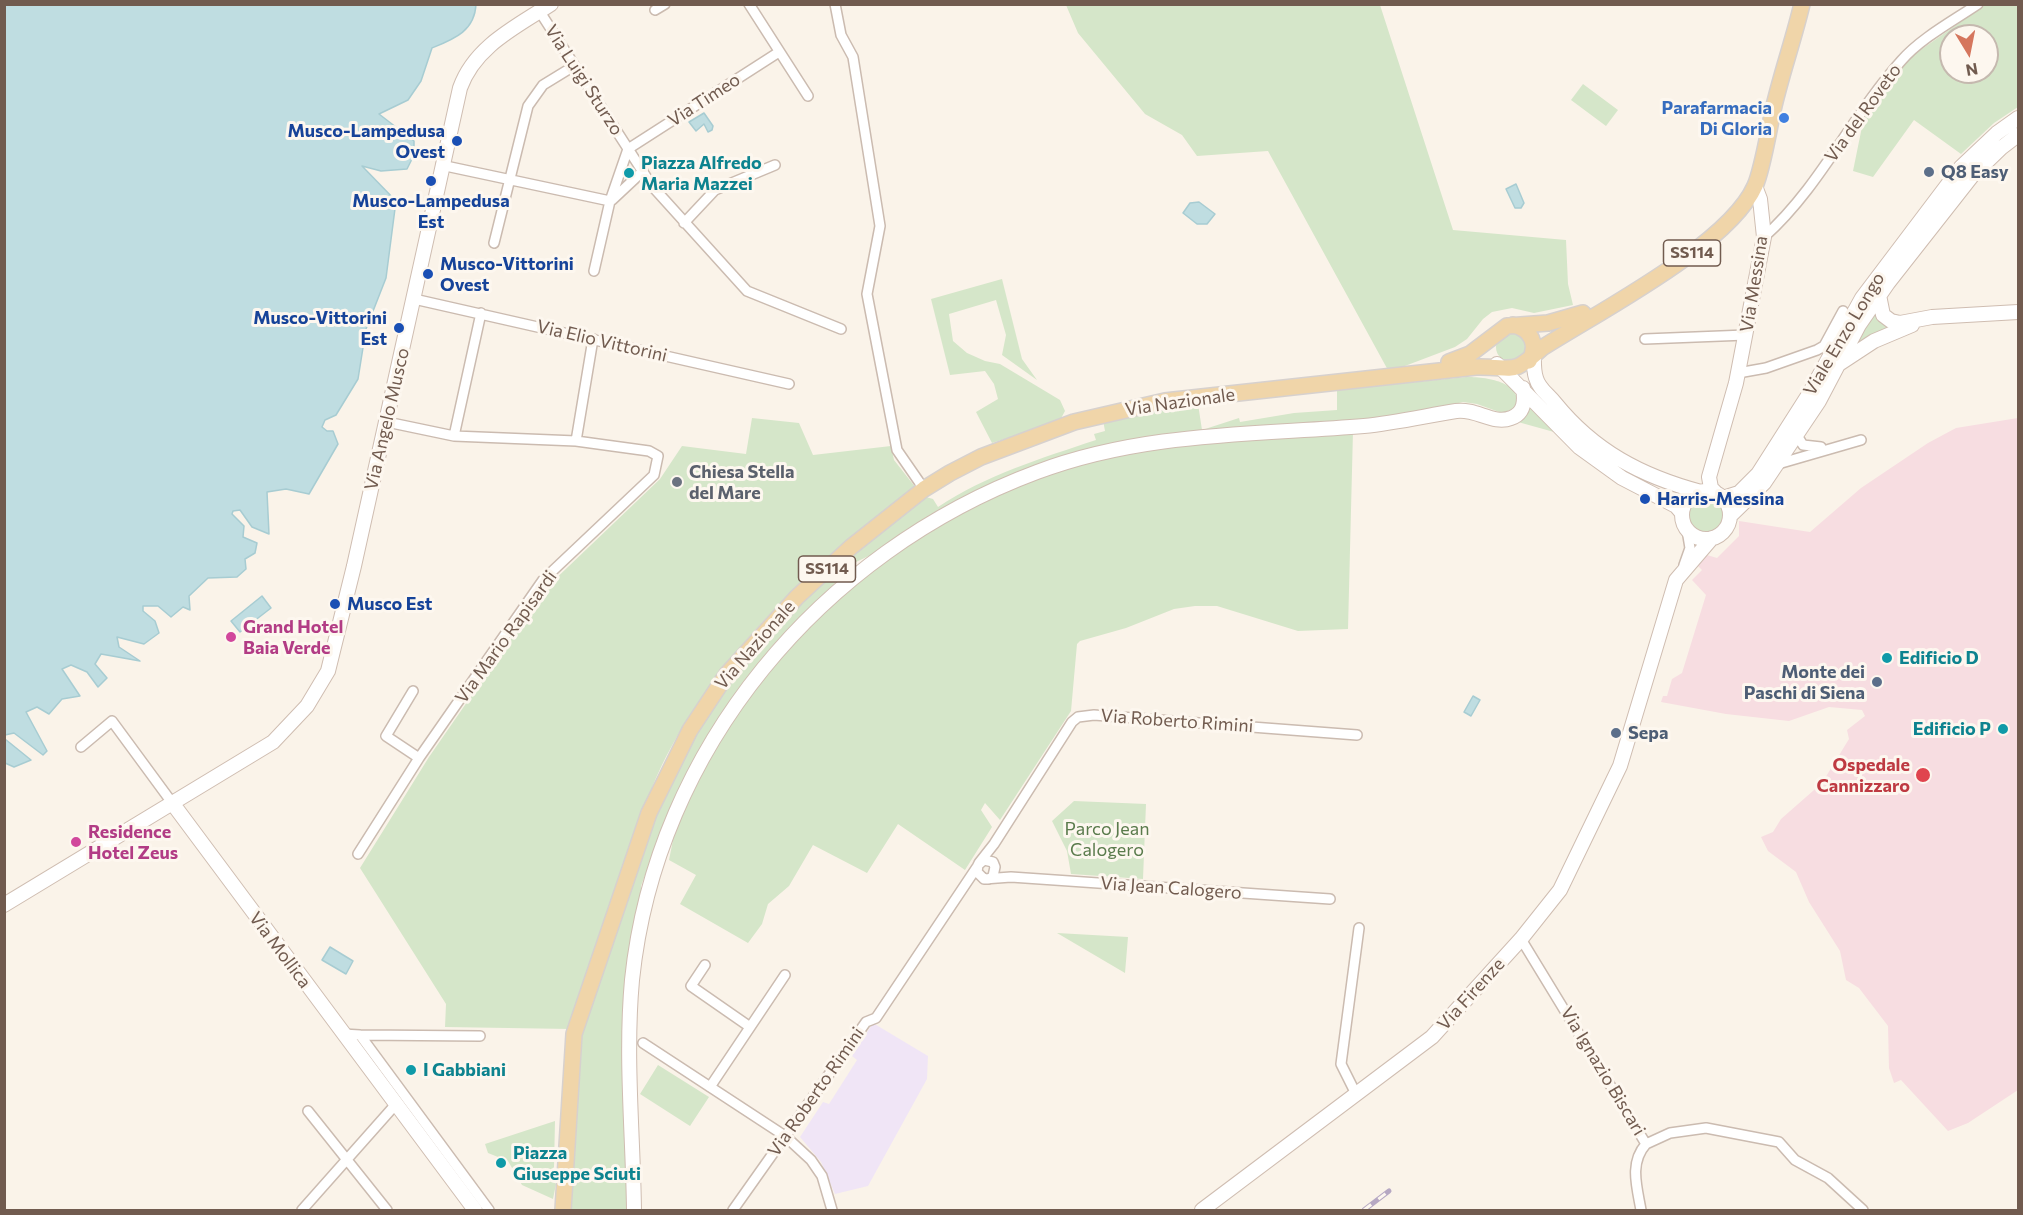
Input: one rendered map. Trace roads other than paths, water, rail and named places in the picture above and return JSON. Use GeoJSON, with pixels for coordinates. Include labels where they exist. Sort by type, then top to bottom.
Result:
{"type":"FeatureCollection","features":[{"type":"Feature","properties":{"kind":"main road"},"geometry":{"type":"LineString","coordinates":[[1796,21],[1798,4]]}},
{"type":"Feature","properties":{"kind":"main road","name":"Via Messina"},"geometry":{"type":"LineString","coordinates":[[1755,186],[1802,4]]}},
{"type":"Feature","properties":{"kind":"main road","name":"SS114"},"geometry":{"type":"LineString","coordinates":[[1630,293],[1704,243],[1744,202],[1755,186]]}},
{"type":"Feature","properties":{"kind":"main road"},"geometry":{"type":"LineString","coordinates":[[1393,378],[1465,369],[1519,368],[1532,355],[1630,293]]}},
{"type":"Feature","properties":{"kind":"main road"},"geometry":{"type":"LineString","coordinates":[[1393,378],[1470,354],[1495,332],[1506,326],[1568,320],[1630,293]]}},
{"type":"Feature","properties":{"kind":"main road"},"geometry":{"type":"LineString","coordinates":[[1449,362],[1468,352],[1498,320],[1514,316],[1548,323]]}},
{"type":"Feature","properties":{"kind":"main road"},"geometry":{"type":"LineString","coordinates":[[1513,325],[1525,330],[1532,355]]}},
{"type":"Feature","properties":{"kind":"main road"},"geometry":{"type":"LineString","coordinates":[[1495,332],[1489,348],[1504,370]]}},
{"type":"Feature","properties":{"kind":"main road","name":"Via Nazionale"},"geometry":{"type":"LineString","coordinates":[[563,1210],[574,1034],[649,813],[690,730],[727,674],[783,611],[851,547],[924,489],[960,467],[1014,443],[1123,409],[1195,397],[1393,378]]}},
{"type":"Feature","properties":{"kind":"street"},"geometry":{"type":"LineString","coordinates":[[655,10],[664,4]]}},
{"type":"Feature","properties":{"kind":"street"},"geometry":{"type":"LineString","coordinates":[[749,4],[808,96]]}},
{"type":"Feature","properties":{"kind":"street"},"geometry":{"type":"LineString","coordinates":[[835,4],[841,35],[853,57],[880,226],[867,294],[897,450],[924,489]]}},
{"type":"Feature","properties":{"kind":"street","name":"Via del Roveto"},"geometry":{"type":"LineString","coordinates":[[1764,237],[1809,190],[1856,117],[1902,59],[1978,4]]}},
{"type":"Feature","properties":{"kind":"street","name":"Via Luigi Sturzo"},"geometry":{"type":"LineString","coordinates":[[545,8],[574,66],[643,171],[684,223],[747,291],[841,329]]}},
{"type":"Feature","properties":{"kind":"street","name":"Via Angelo Musco"},"geometry":{"type":"LineString","coordinates":[[4,905],[273,742],[297,719],[321,684],[335,648],[414,299],[441,165],[467,68],[480,53],[545,8]]}},
{"type":"Feature","properties":{"kind":"street","name":"Via Timeo"},"geometry":{"type":"LineString","coordinates":[[628,148],[779,52]]}},
{"type":"Feature","properties":{"kind":"street"},"geometry":{"type":"LineString","coordinates":[[494,243],[528,106],[543,85],[574,66]]}},
{"type":"Feature","properties":{"kind":"street","name":"Viale Enzo Longo"},"geometry":{"type":"LineString","coordinates":[[1719,496],[1739,493],[1758,474],[1809,394],[1862,298],[1961,167],[1997,134],[2019,118]]}},
{"type":"Feature","properties":{"kind":"street","name":"Viale Enzo Longo"},"geometry":{"type":"LineString","coordinates":[[1730,516],[1764,483],[1819,401],[1837,365],[1879,295],[1972,176],[2001,148],[2019,135]]}},
{"type":"Feature","properties":{"kind":"street"},"geometry":{"type":"LineString","coordinates":[[594,272],[610,201],[628,148]]}},
{"type":"Feature","properties":{"kind":"street"},"geometry":{"type":"LineString","coordinates":[[441,165],[610,201]]}},
{"type":"Feature","properties":{"kind":"street"},"geometry":{"type":"LineString","coordinates":[[684,223],[715,190],[775,165]]}},
{"type":"Feature","properties":{"kind":"street"},"geometry":{"type":"LineString","coordinates":[[610,201],[643,171]]}},
{"type":"Feature","properties":{"kind":"street","name":"Via Messina"},"geometry":{"type":"LineString","coordinates":[[1719,496],[1711,488],[1709,477],[1738,374],[1764,237],[1760,199],[1755,186]]}},
{"type":"Feature","properties":{"kind":"street"},"geometry":{"type":"LineString","coordinates":[[1879,295],[1881,311],[1891,321],[1905,322],[1932,317],[2019,312]]}},
{"type":"Feature","properties":{"kind":"street","name":"Via Elio Vittorini"},"geometry":{"type":"LineString","coordinates":[[414,299],[789,384]]}},
{"type":"Feature","properties":{"kind":"street"},"geometry":{"type":"LineString","coordinates":[[1738,374],[1766,368],[1824,346],[1843,311]]}},
{"type":"Feature","properties":{"kind":"street"},"geometry":{"type":"LineString","coordinates":[[454,436],[481,313]]}},
{"type":"Feature","properties":{"kind":"street"},"geometry":{"type":"LineString","coordinates":[[1837,365],[1874,341],[1932,317]]}},
{"type":"Feature","properties":{"kind":"street"},"geometry":{"type":"LineString","coordinates":[[1550,397],[1541,373],[1544,357],[1581,323]]}},
{"type":"Feature","properties":{"kind":"street"},"geometry":{"type":"LineString","coordinates":[[1646,339],[1746,335]]}},
{"type":"Feature","properties":{"kind":"street"},"geometry":{"type":"LineString","coordinates":[[576,441],[594,339]]}},
{"type":"Feature","properties":{"kind":"street"},"geometry":{"type":"LineString","coordinates":[[1532,355],[1535,376],[1542,390],[1577,428],[1609,454],[1647,475],[1719,496],[1730,516],[1724,531],[1712,538],[1676,580]]}},
{"type":"Feature","properties":{"kind":"street"},"geometry":{"type":"LineString","coordinates":[[1504,370],[1579,447],[1622,478],[1676,507],[1682,513],[1690,548],[1676,580]]}},
{"type":"Feature","properties":{"kind":"street"},"geometry":{"type":"LineString","coordinates":[[634,1210],[628,1046],[632,981],[646,907],[663,846],[707,753],[749,687],[779,647],[842,585],[884,552],[956,508],[1012,482],[1083,457],[1185,437],[1369,425],[1465,410],[1501,421],[1513,417],[1522,410],[1524,398],[1522,388]]}},
{"type":"Feature","properties":{"kind":"street","name":"Via Mario Rapisardi"},"geometry":{"type":"LineString","coordinates":[[358,854],[420,758],[543,580],[654,475],[658,463],[658,456],[649,451],[576,441],[454,436],[387,422]]}},
{"type":"Feature","properties":{"kind":"street"},"geometry":{"type":"LineString","coordinates":[[1796,434],[1803,445],[1829,447]]}},
{"type":"Feature","properties":{"kind":"street"},"geometry":{"type":"LineString","coordinates":[[1776,464],[1829,447],[1862,441]]}},
{"type":"Feature","properties":{"kind":"street"},"geometry":{"type":"LineString","coordinates":[[1682,513],[1687,501],[1701,492]]}},
{"type":"Feature","properties":{"kind":"street"},"geometry":{"type":"LineString","coordinates":[[1687,530],[1696,537],[1712,538]]}},
{"type":"Feature","properties":{"kind":"street","name":"Via Firenze"},"geometry":{"type":"LineString","coordinates":[[1202,1210],[1432,1037],[1521,939],[1560,890],[1620,766],[1676,580]]}},
{"type":"Feature","properties":{"kind":"street"},"geometry":{"type":"LineString","coordinates":[[413,691],[386,736],[420,758]]}},
{"type":"Feature","properties":{"kind":"street","name":"Via Roberto Rimini"},"geometry":{"type":"LineString","coordinates":[[733,1210],[866,1022],[876,1018],[994,844],[1072,722],[1078,717],[1095,715],[1357,735]]}},
{"type":"Feature","properties":{"kind":"street","name":"Via Mollica"},"geometry":{"type":"LineString","coordinates":[[81,747],[112,720],[475,1210]]}},
{"type":"Feature","properties":{"kind":"street"},"geometry":{"type":"LineString","coordinates":[[963,890],[995,872],[994,844]]}},
{"type":"Feature","properties":{"kind":"street"},"geometry":{"type":"LineString","coordinates":[[986,879],[979,876],[978,865],[988,860],[1011,877]]}},
{"type":"Feature","properties":{"kind":"street","name":"Via Jean Calogero"},"geometry":{"type":"LineString","coordinates":[[986,879],[1011,877],[1330,899]]}},
{"type":"Feature","properties":{"kind":"street"},"geometry":{"type":"LineString","coordinates":[[1356,1094],[1341,1064],[1359,928]]}},
{"type":"Feature","properties":{"kind":"street","name":"Via Ignazio Biscari"},"geometry":{"type":"LineString","coordinates":[[1521,939],[1646,1144],[1638,1153],[1635,1164],[1641,1210]]}},
{"type":"Feature","properties":{"kind":"street"},"geometry":{"type":"LineString","coordinates":[[705,965],[691,986],[750,1027]]}},
{"type":"Feature","properties":{"kind":"street"},"geometry":{"type":"LineString","coordinates":[[710,1087],[784,975]]}},
{"type":"Feature","properties":{"kind":"street"},"geometry":{"type":"LineString","coordinates":[[343,1034],[480,1036]]}},
{"type":"Feature","properties":{"kind":"street"},"geometry":{"type":"LineString","coordinates":[[360,1035],[489,1210]]}},
{"type":"Feature","properties":{"kind":"street"},"geometry":{"type":"LineString","coordinates":[[643,1043],[785,1136],[811,1160],[822,1176],[832,1210]]}},
{"type":"Feature","properties":{"kind":"street"},"geometry":{"type":"LineString","coordinates":[[302,1210],[396,1104]]}},
{"type":"Feature","properties":{"kind":"street"},"geometry":{"type":"LineString","coordinates":[[308,1111],[387,1210]]}},
{"type":"Feature","properties":{"kind":"street"},"geometry":{"type":"LineString","coordinates":[[1646,1144],[1680,1131],[1706,1128],[1779,1142],[1796,1160],[1828,1178],[1863,1210]]}},
{"type":"Feature","properties":{"kind":"water"},"geometry":{"type":"Polygon","coordinates":[[[476,4],[472,21],[462,33],[432,48],[421,81],[408,100],[379,114],[414,141],[414,155],[407,169],[381,171],[362,166],[396,201],[386,278],[366,329],[358,379],[336,415],[325,420],[322,427],[327,431],[333,431],[338,444],[309,494],[286,489],[267,492],[269,534],[252,527],[240,510],[233,511],[232,514],[244,526],[243,537],[257,543],[255,553],[245,559],[246,569],[237,577],[208,578],[189,596],[190,610],[183,607],[171,617],[158,606],[143,606],[143,611],[155,621],[159,633],[144,644],[117,637],[119,647],[140,661],[101,654],[95,664],[107,678],[98,687],[87,672],[71,665],[62,669],[80,696],[62,699],[49,714],[37,707],[26,712],[47,751],[43,755],[14,733],[5,735],[5,5],[476,4]]]}},
{"type":"Feature","properties":{"kind":"water"},"geometry":{"type":"Polygon","coordinates":[[[704,113],[713,126],[712,130],[708,132],[704,124],[696,131],[689,122],[704,113]]]}},
{"type":"Feature","properties":{"kind":"water"},"geometry":{"type":"Polygon","coordinates":[[[1516,184],[1524,203],[1521,208],[1515,208],[1506,189],[1516,184]]]}},
{"type":"Feature","properties":{"kind":"water"},"geometry":{"type":"Polygon","coordinates":[[[1199,202],[1215,214],[1207,224],[1197,224],[1183,213],[1190,203],[1199,202]]]}},
{"type":"Feature","properties":{"kind":"water"},"geometry":{"type":"Polygon","coordinates":[[[262,596],[271,608],[240,632],[231,621],[262,596]]]}},
{"type":"Feature","properties":{"kind":"water"},"geometry":{"type":"Polygon","coordinates":[[[1473,696],[1480,700],[1471,716],[1464,712],[1473,696]]]}},
{"type":"Feature","properties":{"kind":"water"},"geometry":{"type":"Polygon","coordinates":[[[4,739],[31,760],[14,767],[5,763],[4,739]]]}},
{"type":"Feature","properties":{"kind":"water"},"geometry":{"type":"Polygon","coordinates":[[[330,947],[353,961],[346,974],[322,960],[330,947]]]}},
{"type":"Feature","properties":{"kind":"railway"},"geometry":{"type":"LineString","coordinates":[[1364,1210],[1389,1191]]}},
{"type":"Feature","properties":{"kind":"place","name":"Parafarmacia Di Gloria"},"geometry":{"type":"Point","coordinates":[1784,118]}},
{"type":"Feature","properties":{"kind":"place","name":"Musco-Lampedusa Ovest"},"geometry":{"type":"Point","coordinates":[457,141]}},
{"type":"Feature","properties":{"kind":"place","name":"Q8 Easy"},"geometry":{"type":"Point","coordinates":[1929,172]}},
{"type":"Feature","properties":{"kind":"place","name":"Piazza Alfredo Maria Mazzei"},"geometry":{"type":"Point","coordinates":[629,173]}},
{"type":"Feature","properties":{"kind":"place","name":"Musco-Lampedusa Est"},"geometry":{"type":"Point","coordinates":[431,181]}},
{"type":"Feature","properties":{"kind":"place","name":"Musco-Vittorini Ovest"},"geometry":{"type":"Point","coordinates":[428,274]}},
{"type":"Feature","properties":{"kind":"place","name":"Musco-Vittorini Est"},"geometry":{"type":"Point","coordinates":[399,328]}},
{"type":"Feature","properties":{"kind":"place","name":"Chiesa Stella del Mare"},"geometry":{"type":"Point","coordinates":[677,482]}},
{"type":"Feature","properties":{"kind":"place","name":"Harris-Messina"},"geometry":{"type":"Point","coordinates":[1645,499]}},
{"type":"Feature","properties":{"kind":"place","name":"Musco Est"},"geometry":{"type":"Point","coordinates":[335,604]}},
{"type":"Feature","properties":{"kind":"place","name":"Grand Hotel Baia Verde"},"geometry":{"type":"Point","coordinates":[231,637]}},
{"type":"Feature","properties":{"kind":"place","name":"Edificio D"},"geometry":{"type":"Point","coordinates":[1887,658]}},
{"type":"Feature","properties":{"kind":"place","name":"Monte dei Paschi di Siena"},"geometry":{"type":"Point","coordinates":[1877,682]}},
{"type":"Feature","properties":{"kind":"place","name":"Edificio P"},"geometry":{"type":"Point","coordinates":[2003,729]}},
{"type":"Feature","properties":{"kind":"place","name":"Sepa"},"geometry":{"type":"Point","coordinates":[1616,733]}},
{"type":"Feature","properties":{"kind":"place","name":"Ospedale Cannizzaro"},"geometry":{"type":"Point","coordinates":[1923,775]}},
{"type":"Feature","properties":{"kind":"place","name":"Residence Hotel Zeus"},"geometry":{"type":"Point","coordinates":[76,842]}},
{"type":"Feature","properties":{"kind":"place","name":"I Gabbiani"},"geometry":{"type":"Point","coordinates":[411,1070]}},
{"type":"Feature","properties":{"kind":"place","name":"Piazza Giuseppe Sciuti"},"geometry":{"type":"Point","coordinates":[501,1163]}},
{"type":"Feature","properties":{"kind":"park label","name":"Parco Jean Calogero"},"geometry":{"type":"Point","coordinates":[1107,839]}}]}
